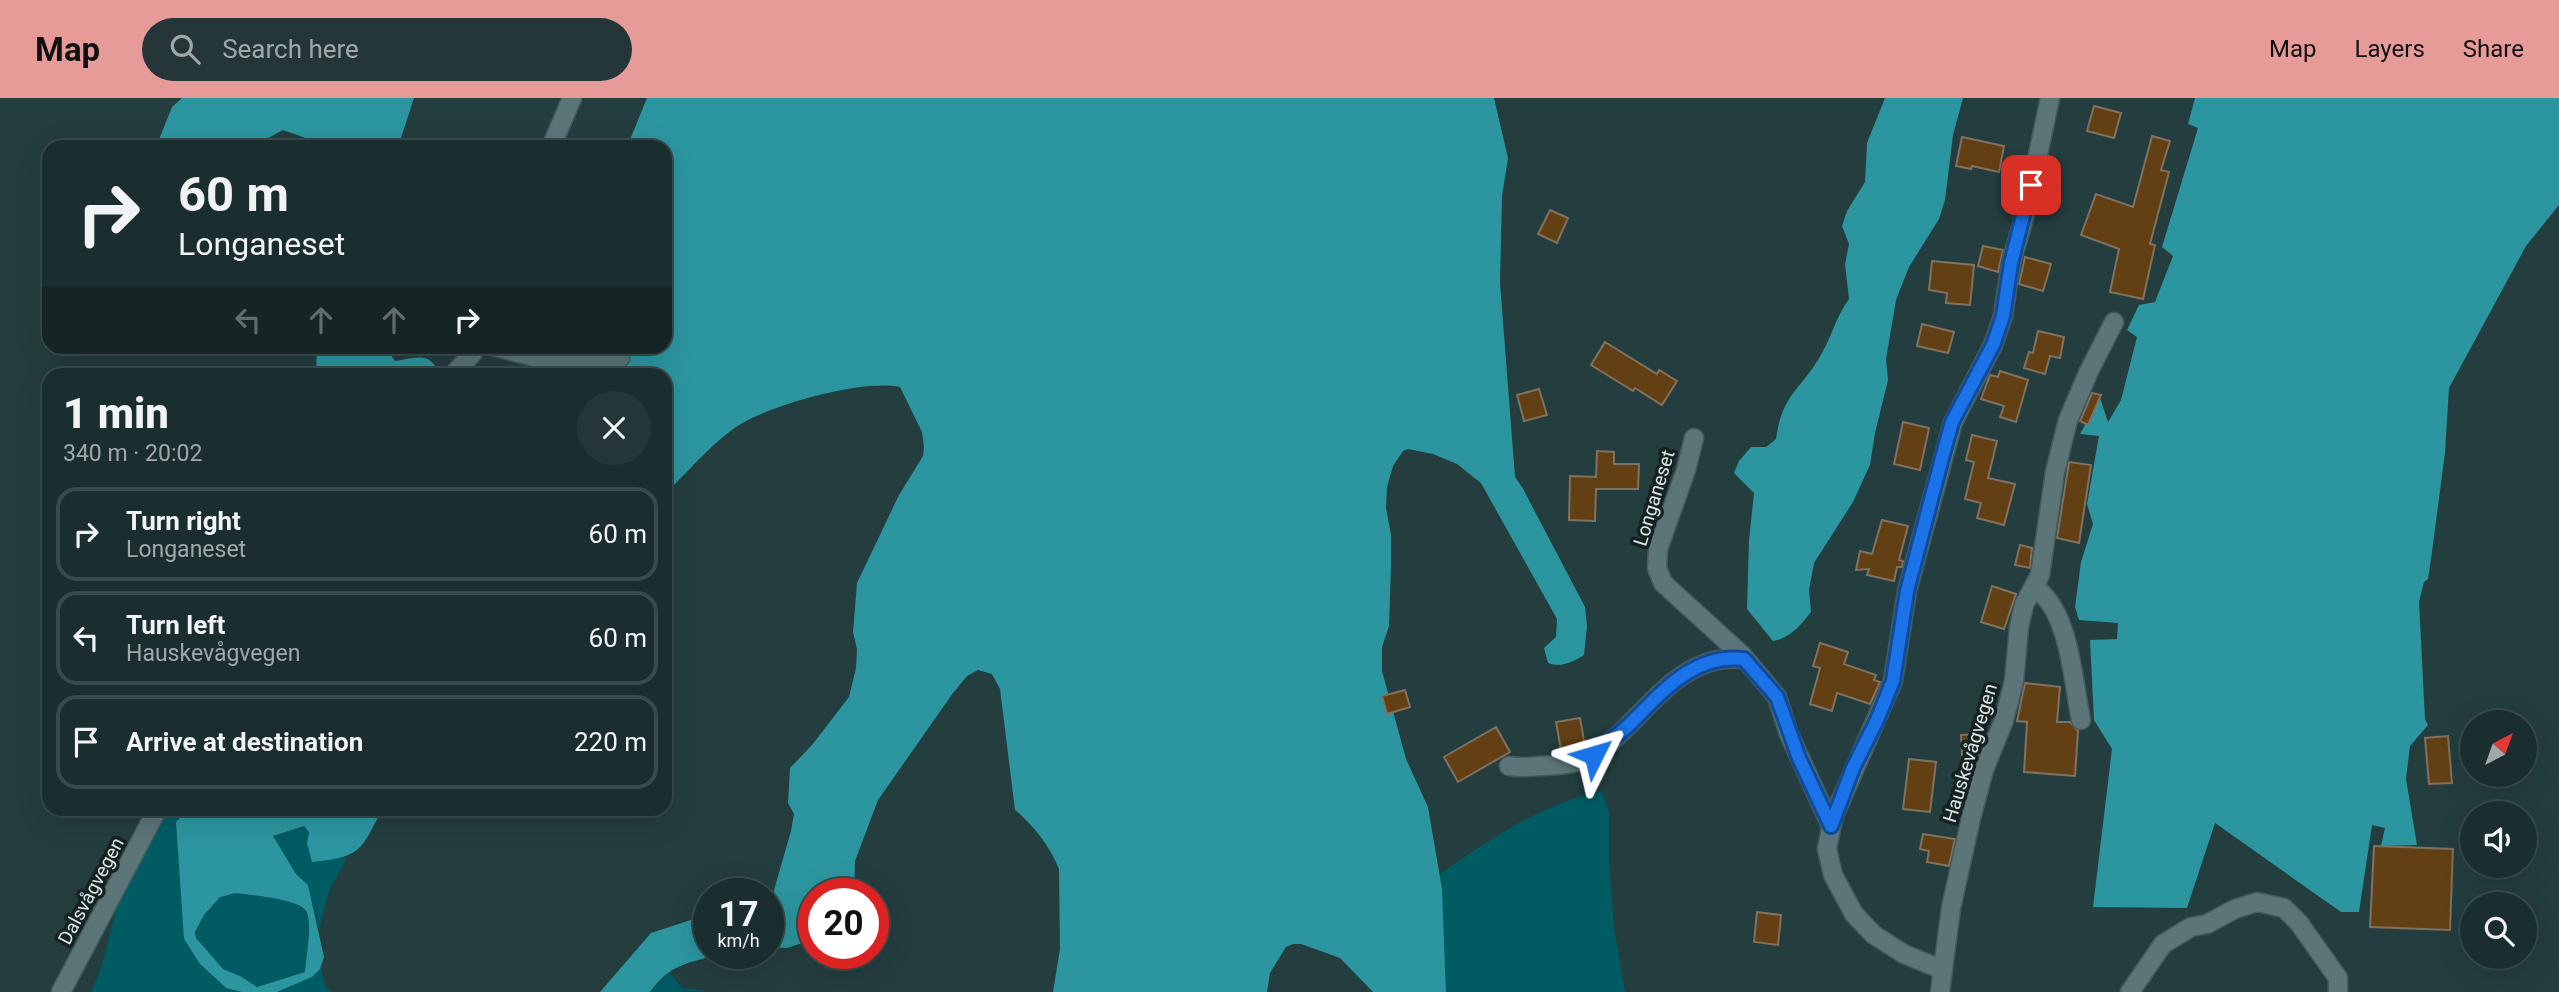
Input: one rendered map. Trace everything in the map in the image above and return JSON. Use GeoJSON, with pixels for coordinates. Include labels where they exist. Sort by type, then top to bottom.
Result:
{"type":"FeatureCollection","features":[{"type":"Feature","properties":{"kind":"street"},"geometry":{"type":"LineString","coordinates":[[554,140],[572,98]]}},
{"type":"Feature","properties":{"kind":"street"},"geometry":{"type":"LineString","coordinates":[[1943,970],[1904,954],[1874,935],[1854,914],[1833,875],[1827,849],[1831,826],[1853,768],[1893,681],[1907,591],[1952,422],[1993,345],[2003,316],[2011,263],[2026,211],[2050,98]]}},
{"type":"Feature","properties":{"kind":"street","name":"Hauskevågvegen"},"geometry":{"type":"LineString","coordinates":[[1940,992],[1951,908],[1971,818],[1984,770],[2004,720],[2014,681],[2024,605],[2040,575],[2053,485],[2068,420],[2114,322]]}},
{"type":"Feature","properties":{"kind":"street"},"geometry":{"type":"LineString","coordinates":[[459,368],[472,354]]}},
{"type":"Feature","properties":{"kind":"street"},"geometry":{"type":"LineString","coordinates":[[523,354],[564,365],[620,358]]}},
{"type":"Feature","properties":{"kind":"street","name":"Longaneset"},"geometry":{"type":"LineString","coordinates":[[1694,438],[1686,470],[1658,549],[1657,568],[1663,583],[1744,659],[1777,697],[1799,758],[1831,826]]}},
{"type":"Feature","properties":{"kind":"street"},"geometry":{"type":"LineString","coordinates":[[2033,590],[2046,596],[2059,614],[2081,720]]}},
{"type":"Feature","properties":{"kind":"street"},"geometry":{"type":"LineString","coordinates":[[1508,766],[1571,765],[1594,755],[1628,726],[1665,688],[1691,669],[1710,660],[1744,659]]}},
{"type":"Feature","properties":{"kind":"street","name":"Dalsvågvegen"},"geometry":{"type":"LineString","coordinates":[[61,992],[154,816]]}},
{"type":"Feature","properties":{"kind":"street"},"geometry":{"type":"LineString","coordinates":[[2130,992],[2163,944],[2191,927],[2207,924],[2235,909],[2257,902],[2284,908],[2300,923],[2329,961],[2338,978],[2338,992]]}},
{"type":"Feature","properties":{"kind":"shaded area"},"geometry":{"type":"Polygon","coordinates":[[[182,98],[414,98],[400,140],[311,140],[283,130],[264,140],[159,140],[172,107],[182,98]]]}},
{"type":"Feature","properties":{"kind":"shaded area"},"geometry":{"type":"Polygon","coordinates":[[[647,98],[1494,98],[1508,158],[1502,196],[1500,283],[1515,477],[1585,607],[1587,626],[1584,655],[1562,665],[1548,663],[1544,648],[1556,637],[1557,619],[1481,483],[1457,464],[1433,454],[1408,449],[1403,451],[1393,466],[1387,487],[1391,567],[1389,626],[1382,647],[1382,671],[1406,759],[1428,807],[1442,889],[1446,992],[1373,992],[1340,958],[1301,944],[1293,944],[1286,947],[1270,973],[1267,992],[1053,992],[1060,949],[1059,869],[1040,836],[1015,810],[1000,689],[992,674],[978,670],[967,676],[953,693],[878,800],[855,861],[854,878],[798,878],[798,944],[784,948],[784,878],[777,878],[794,814],[788,803],[790,768],[812,745],[849,697],[856,668],[857,649],[853,632],[857,583],[899,495],[923,456],[922,432],[900,387],[840,390],[770,410],[736,427],[672,487],[672,368],[616,368],[621,354],[672,354],[672,140],[630,140],[647,98]]]}},
{"type":"Feature","properties":{"kind":"shaded area"},"geometry":{"type":"Polygon","coordinates":[[[1885,98],[1963,98],[1953,135],[1945,200],[1939,219],[1909,267],[1896,300],[1886,359],[1888,380],[1870,465],[1853,502],[1814,563],[1809,590],[1811,612],[1790,634],[1773,641],[1747,609],[1749,540],[1754,493],[1734,473],[1739,461],[1751,447],[1766,447],[1776,439],[1788,401],[1815,365],[1849,299],[1845,264],[1849,244],[1842,226],[1847,211],[1865,182],[1867,143],[1885,98]]]}},
{"type":"Feature","properties":{"kind":"shaded area"},"geometry":{"type":"Polygon","coordinates":[[[2195,98],[2559,98],[2559,205],[2526,246],[2449,388],[2445,453],[2432,552],[2428,579],[2424,582],[2419,602],[2425,719],[2428,725],[2410,746],[2406,779],[2417,845],[2381,846],[2385,828],[2372,825],[2359,912],[2341,912],[2215,823],[2187,908],[2093,907],[2112,749],[2094,720],[2090,640],[2117,639],[2118,623],[2079,620],[2075,607],[2081,562],[2093,524],[2087,504],[2099,436],[2080,434],[2100,398],[2108,422],[2121,400],[2137,337],[2127,330],[2139,305],[2155,302],[2173,256],[2162,247],[2198,128],[2188,124],[2195,98]]]}},
{"type":"Feature","properties":{"kind":"shaded area"},"geometry":{"type":"Polygon","coordinates":[[[317,354],[390,354],[395,361],[423,358],[435,366],[433,368],[316,368],[317,354]]]}},
{"type":"Feature","properties":{"kind":"shaded area"},"geometry":{"type":"Polygon","coordinates":[[[1602,791],[1609,813],[1609,864],[1614,927],[1625,992],[1446,992],[1440,874],[1517,824],[1558,805],[1602,791]]]}},
{"type":"Feature","properties":{"kind":"shaded area"},"geometry":{"type":"Polygon","coordinates":[[[166,816],[183,816],[184,939],[200,964],[225,988],[242,992],[91,992],[101,967],[123,888],[166,816]]]}},
{"type":"Feature","properties":{"kind":"shaded area"},"geometry":{"type":"Polygon","coordinates":[[[182,816],[378,816],[364,843],[341,858],[312,862],[307,843],[309,832],[304,826],[273,836],[296,874],[308,885],[324,957],[320,969],[312,977],[277,992],[242,992],[226,988],[200,964],[184,939],[176,822],[182,816]],[[236,893],[220,897],[204,915],[195,932],[196,938],[223,969],[257,987],[305,972],[309,932],[308,916],[302,907],[262,896],[236,893]]]}},
{"type":"Feature","properties":{"kind":"shaded area"},"geometry":{"type":"Polygon","coordinates":[[[304,826],[344,859],[348,856],[329,891],[319,929],[308,885],[296,874],[273,836],[304,826]]]}},
{"type":"Feature","properties":{"kind":"shaded area"},"geometry":{"type":"Polygon","coordinates":[[[236,893],[288,901],[304,910],[310,929],[305,972],[257,987],[223,969],[196,939],[200,922],[211,906],[221,897],[236,893]]]}},
{"type":"Feature","properties":{"kind":"shaded area"},"geometry":{"type":"Polygon","coordinates":[[[693,919],[693,961],[665,975],[650,992],[600,992],[651,933],[693,919]]]}},
{"type":"Feature","properties":{"kind":"shaded area"},"geometry":{"type":"Polygon","coordinates":[[[321,967],[325,987],[332,992],[277,992],[312,977],[321,967]]]}},
{"type":"Feature","properties":{"kind":"shaded area"},"geometry":{"type":"Polygon","coordinates":[[[669,972],[682,988],[706,991],[650,992],[669,972]]]}},
{"type":"Feature","properties":{"kind":"building"},"geometry":{"type":"Polygon","coordinates":[[[2094,106],[2121,113],[2114,138],[2087,131],[2094,106]]]}},
{"type":"Feature","properties":{"kind":"building"},"geometry":{"type":"Polygon","coordinates":[[[2152,136],[2170,141],[2161,170],[2169,172],[2150,244],[2155,245],[2143,299],[2110,292],[2119,249],[2081,235],[2096,194],[2133,207],[2152,136]]]}},
{"type":"Feature","properties":{"kind":"building"},"geometry":{"type":"Polygon","coordinates":[[[1962,137],[2004,146],[1999,172],[1972,166],[1971,169],[1956,166],[1962,137]]]}},
{"type":"Feature","properties":{"kind":"building"},"geometry":{"type":"Polygon","coordinates":[[[1550,210],[1568,218],[1557,243],[1538,234],[1550,210]]]}},
{"type":"Feature","properties":{"kind":"building"},"geometry":{"type":"Polygon","coordinates":[[[1983,246],[2003,250],[1998,272],[1978,266],[1983,246]]]}},
{"type":"Feature","properties":{"kind":"building"},"geometry":{"type":"Polygon","coordinates":[[[2025,257],[2051,264],[2043,291],[2019,284],[2025,257]]]}},
{"type":"Feature","properties":{"kind":"building"},"geometry":{"type":"Polygon","coordinates":[[[1932,261],[1974,265],[1970,305],[1946,303],[1947,293],[1929,290],[1932,261]]]}},
{"type":"Feature","properties":{"kind":"building"},"geometry":{"type":"Polygon","coordinates":[[[1922,324],[1954,332],[1948,353],[1917,346],[1922,324]]]}},
{"type":"Feature","properties":{"kind":"building"},"geometry":{"type":"Polygon","coordinates":[[[2038,331],[2064,337],[2060,358],[2050,356],[2045,374],[2024,368],[2029,352],[2033,353],[2038,331]]]}},
{"type":"Feature","properties":{"kind":"building"},"geometry":{"type":"Polygon","coordinates":[[[1605,342],[1657,374],[1659,370],[1677,381],[1662,405],[1591,365],[1605,342]]]}},
{"type":"Feature","properties":{"kind":"building"},"geometry":{"type":"Polygon","coordinates":[[[2000,371],[2028,380],[2016,422],[2000,417],[2004,406],[1981,399],[1990,375],[1998,377],[2000,371]]]}},
{"type":"Feature","properties":{"kind":"building"},"geometry":{"type":"Polygon","coordinates":[[[1539,389],[1547,415],[1524,421],[1517,395],[1539,389]]]}},
{"type":"Feature","properties":{"kind":"building"},"geometry":{"type":"Polygon","coordinates":[[[2092,393],[2101,395],[2088,425],[2080,421],[2092,393]]]}},
{"type":"Feature","properties":{"kind":"building"},"geometry":{"type":"Polygon","coordinates":[[[1903,422],[1929,428],[1920,470],[1894,464],[1903,422]]]}},
{"type":"Feature","properties":{"kind":"building"},"geometry":{"type":"Polygon","coordinates":[[[1972,435],[1997,441],[1988,478],[2015,484],[2004,525],[1977,518],[1981,503],[1965,499],[1974,462],[1966,460],[1972,435]]]}},
{"type":"Feature","properties":{"kind":"building"},"geometry":{"type":"Polygon","coordinates":[[[1597,451],[1614,452],[1614,464],[1639,464],[1638,489],[1596,489],[1595,521],[1569,520],[1570,476],[1596,477],[1597,451]]]}},
{"type":"Feature","properties":{"kind":"building"},"geometry":{"type":"Polygon","coordinates":[[[2069,462],[2091,465],[2079,543],[2057,538],[2069,462]]]}},
{"type":"Feature","properties":{"kind":"building"},"geometry":{"type":"Polygon","coordinates":[[[1882,520],[1908,526],[1899,560],[1903,561],[1902,567],[1897,567],[1894,581],[1867,575],[1869,569],[1856,570],[1860,551],[1872,554],[1882,520]]]}},
{"type":"Feature","properties":{"kind":"building"},"geometry":{"type":"Polygon","coordinates":[[[2020,545],[2032,548],[2030,568],[2015,565],[2020,545]]]}},
{"type":"Feature","properties":{"kind":"building"},"geometry":{"type":"Polygon","coordinates":[[[1992,586],[2016,594],[2004,629],[1981,622],[1992,586]]]}},
{"type":"Feature","properties":{"kind":"building"},"geometry":{"type":"Polygon","coordinates":[[[1820,643],[1848,652],[1844,664],[1876,675],[1874,680],[1880,682],[1870,704],[1837,693],[1832,711],[1810,704],[1820,668],[1813,666],[1820,643]]]}},
{"type":"Feature","properties":{"kind":"building"},"geometry":{"type":"Polygon","coordinates":[[[2025,683],[2060,687],[2057,722],[2070,722],[2078,731],[2075,776],[2024,772],[2027,722],[2017,721],[2025,683]]]}},
{"type":"Feature","properties":{"kind":"building"},"geometry":{"type":"Polygon","coordinates":[[[1405,690],[1410,707],[1387,714],[1382,696],[1405,690]]]}},
{"type":"Feature","properties":{"kind":"building"},"geometry":{"type":"Polygon","coordinates":[[[1580,718],[1585,746],[1561,750],[1556,722],[1580,718]]]}},
{"type":"Feature","properties":{"kind":"building"},"geometry":{"type":"Polygon","coordinates":[[[1496,727],[1510,752],[1458,782],[1444,757],[1496,727]]]}},
{"type":"Feature","properties":{"kind":"building"},"geometry":{"type":"Polygon","coordinates":[[[1979,734],[1978,755],[1962,755],[1961,735],[1979,734]]]}},
{"type":"Feature","properties":{"kind":"building"},"geometry":{"type":"Polygon","coordinates":[[[2448,736],[2452,783],[2429,784],[2425,738],[2448,736]]]}},
{"type":"Feature","properties":{"kind":"building"},"geometry":{"type":"Polygon","coordinates":[[[1909,759],[1936,762],[1930,812],[1903,809],[1909,759]]]}},
{"type":"Feature","properties":{"kind":"building"},"geometry":{"type":"Polygon","coordinates":[[[1923,834],[1955,839],[1949,866],[1927,862],[1929,851],[1920,849],[1923,834]]]}},
{"type":"Feature","properties":{"kind":"building"},"geometry":{"type":"Polygon","coordinates":[[[2374,846],[2453,849],[2450,930],[2370,927],[2374,846]]]}},
{"type":"Feature","properties":{"kind":"building"},"geometry":{"type":"Polygon","coordinates":[[[1757,912],[1781,915],[1778,945],[1754,942],[1757,912]]]}},
{"type":"Feature","properties":{"kind":"route"},"geometry":{"type":"LineString","coordinates":[[1594,755],[1628,726],[1665,688],[1691,669],[1710,660],[1744,659],[1777,697],[1809,782],[1831,826],[1853,768],[1893,681],[1907,591],[1952,422],[1993,345],[2003,316],[2011,263],[2031,185]]}}]}
